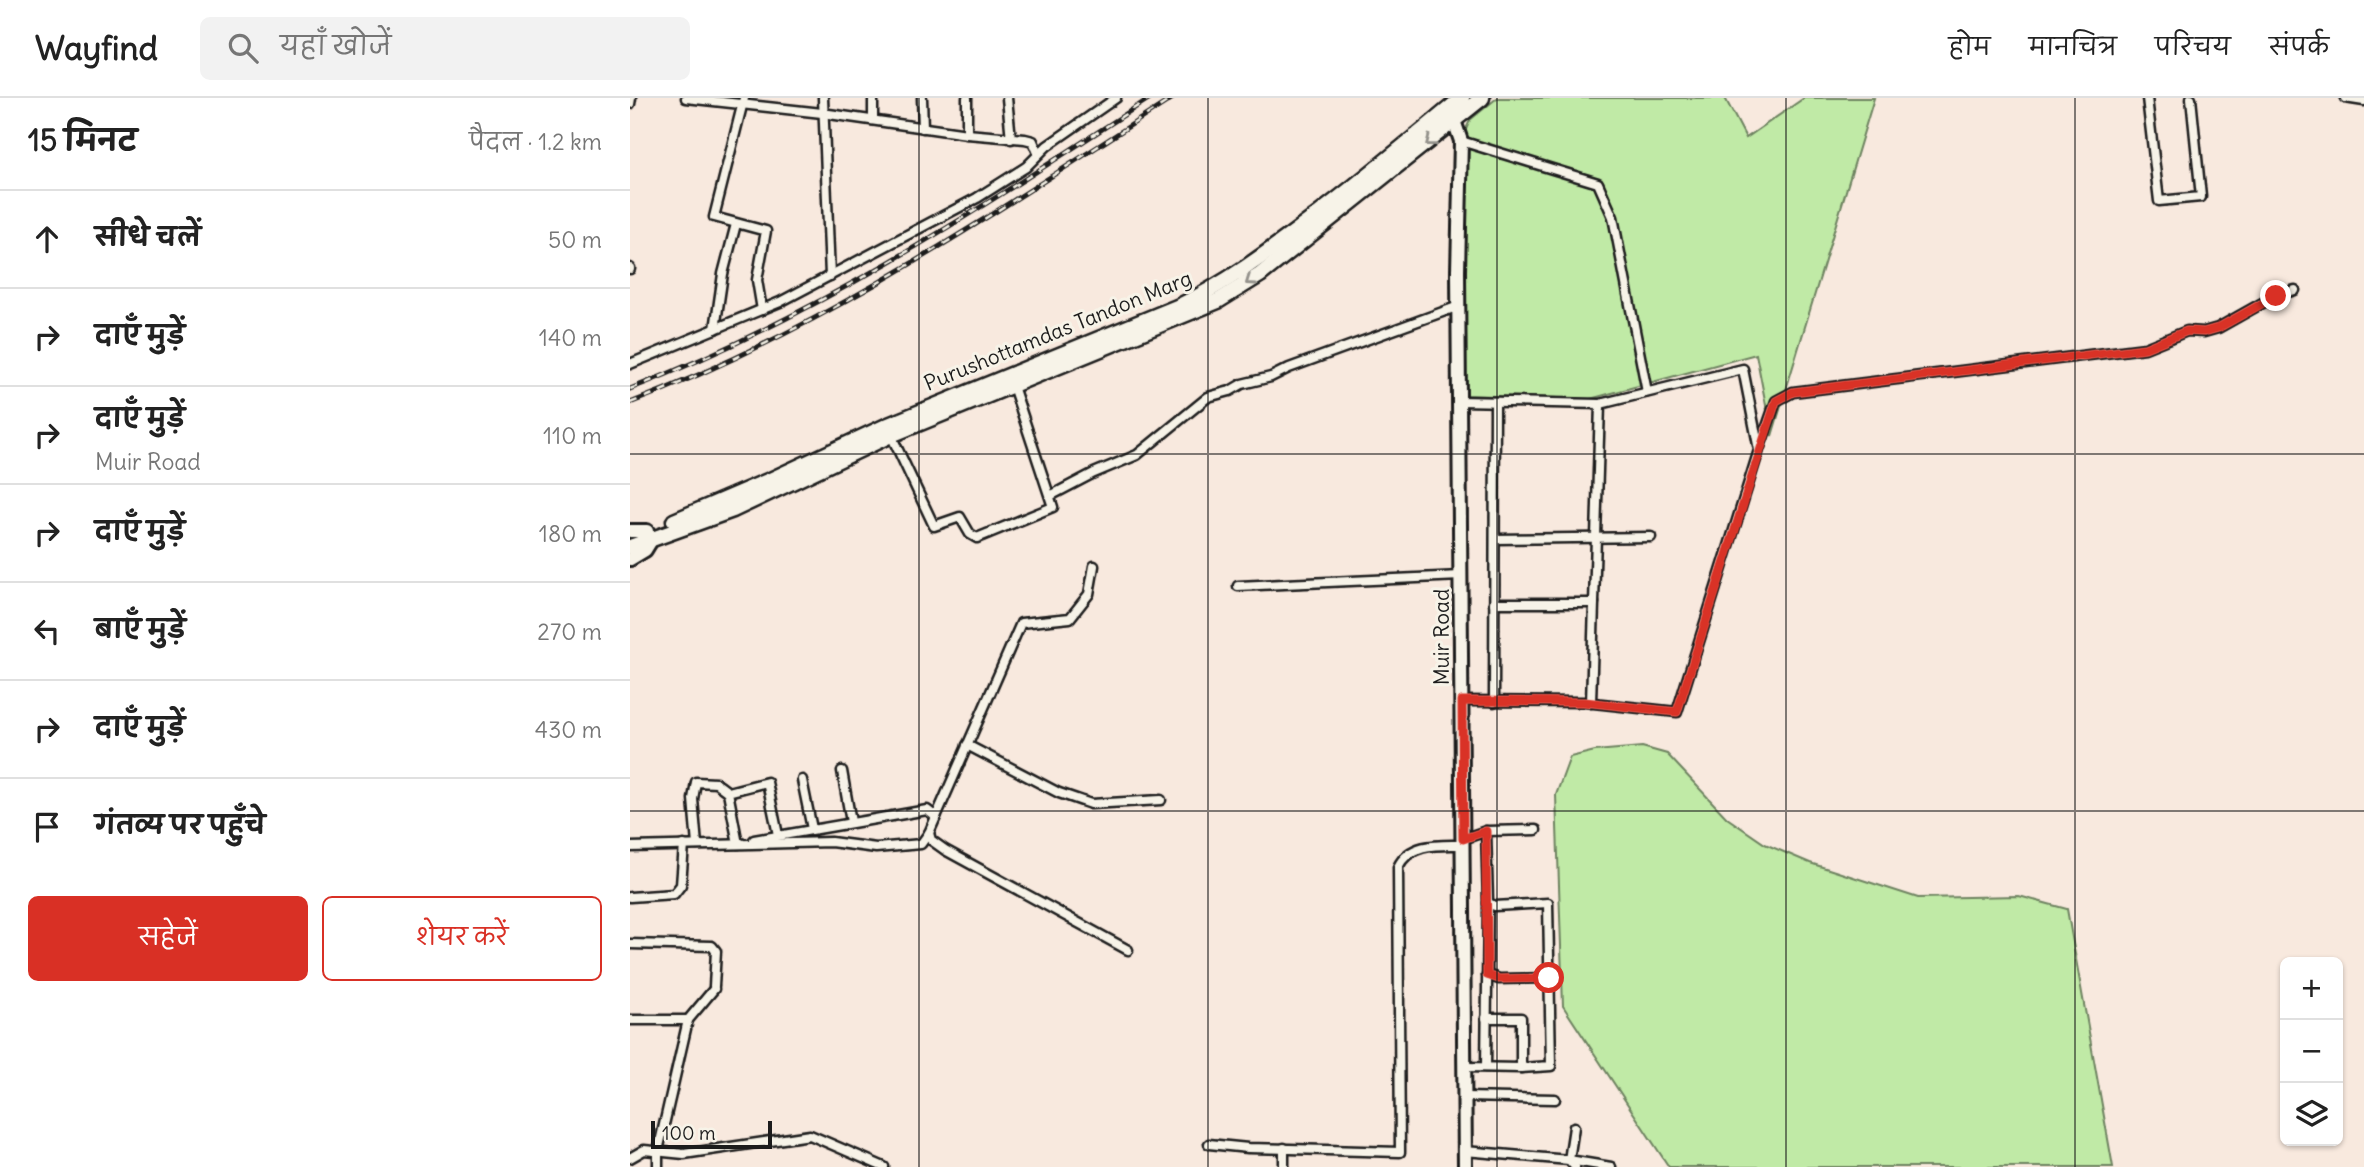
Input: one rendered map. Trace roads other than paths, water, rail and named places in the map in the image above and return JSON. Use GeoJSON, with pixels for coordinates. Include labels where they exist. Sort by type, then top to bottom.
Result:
{"type":"FeatureCollection","features":[{"type":"Feature","properties":{"kind":"main road","name":"Purushottamdas Tandon Marg"},"geometry":{"type":"LineString","coordinates":[[630,531],[650,534],[886,426],[1210,291],[1267,254],[1452,115],[1462,98]]}},
{"type":"Feature","properties":{"kind":"main road"},"geometry":{"type":"LineString","coordinates":[[630,538],[733,510],[891,435],[1167,323],[1240,289],[1452,115],[1482,98]]}},
{"type":"Feature","properties":{"kind":"main road","name":"Muir Road"},"geometry":{"type":"LineString","coordinates":[[1452,115],[1461,141],[1459,306],[1465,1167]]}},
{"type":"Feature","properties":{"kind":"main road","name":"Purushottamdas Tandon Marg"},"geometry":{"type":"LineString","coordinates":[[630,559],[645,550],[650,534]]}},
{"type":"Feature","properties":{"kind":"main road"},"geometry":{"type":"LineString","coordinates":[[630,547],[650,534]]}},
{"type":"Feature","properties":{"kind":"street"},"geometry":{"type":"LineString","coordinates":[[630,104],[631,98]]}},
{"type":"Feature","properties":{"kind":"street"},"geometry":{"type":"LineString","coordinates":[[686,98],[744,101],[773,108],[1033,141],[1038,153]]}},
{"type":"Feature","properties":{"kind":"street"},"geometry":{"type":"LineString","coordinates":[[772,98],[773,108]]}},
{"type":"Feature","properties":{"kind":"street"},"geometry":{"type":"LineString","coordinates":[[823,98],[830,276]]}},
{"type":"Feature","properties":{"kind":"street"},"geometry":{"type":"LineString","coordinates":[[873,98],[873,120]]}},
{"type":"Feature","properties":{"kind":"street"},"geometry":{"type":"LineString","coordinates":[[922,98],[923,128]]}},
{"type":"Feature","properties":{"kind":"street"},"geometry":{"type":"LineString","coordinates":[[967,98],[967,134]]}},
{"type":"Feature","properties":{"kind":"street"},"geometry":{"type":"LineString","coordinates":[[1007,98],[1011,139]]}},
{"type":"Feature","properties":{"kind":"street"},"geometry":{"type":"LineString","coordinates":[[630,363],[762,310],[977,198],[1026,167],[1038,153],[1116,98]]}},
{"type":"Feature","properties":{"kind":"street"},"geometry":{"type":"LineString","coordinates":[[2147,98],[2159,201],[2201,197],[2191,98]]}},
{"type":"Feature","properties":{"kind":"street"},"geometry":{"type":"LineString","coordinates":[[2345,98],[2364,101]]}},
{"type":"Feature","properties":{"kind":"street"},"geometry":{"type":"LineString","coordinates":[[744,101],[714,217],[765,231],[757,280],[762,310]]}},
{"type":"Feature","properties":{"kind":"street"},"geometry":{"type":"LineString","coordinates":[[1461,141],[1598,183],[1613,217],[1647,392]]}},
{"type":"Feature","properties":{"kind":"street"},"geometry":{"type":"LineString","coordinates":[[715,329],[723,274],[736,224]]}},
{"type":"Feature","properties":{"kind":"street"},"geometry":{"type":"LineString","coordinates":[[1462,701],[1591,703],[1677,712],[1776,401],[1793,392],[2145,348],[2187,331],[2204,332],[2218,328],[2276,296],[2295,290]]}},
{"type":"Feature","properties":{"kind":"street"},"geometry":{"type":"LineString","coordinates":[[1050,496],[1137,455],[1208,397],[1230,391],[1242,384],[1271,377],[1459,306]]}},
{"type":"Feature","properties":{"kind":"street"},"geometry":{"type":"LineString","coordinates":[[1460,401],[1600,404],[1743,369],[1759,450]]}},
{"type":"Feature","properties":{"kind":"street"},"geometry":{"type":"LineString","coordinates":[[891,435],[934,526],[960,517],[970,534],[977,538],[1053,507],[1013,386]]}},
{"type":"Feature","properties":{"kind":"street"},"geometry":{"type":"LineString","coordinates":[[1494,702],[1495,402]]}},
{"type":"Feature","properties":{"kind":"street"},"geometry":{"type":"LineString","coordinates":[[1591,703],[1600,404]]}},
{"type":"Feature","properties":{"kind":"street"},"geometry":{"type":"LineString","coordinates":[[1494,539],[1651,537]]}},
{"type":"Feature","properties":{"kind":"street"},"geometry":{"type":"LineString","coordinates":[[630,847],[831,842],[876,848],[920,844],[929,833],[1021,623],[1070,618],[1089,594],[1094,566]]}},
{"type":"Feature","properties":{"kind":"street"},"geometry":{"type":"LineString","coordinates":[[1238,586],[1461,576]]}},
{"type":"Feature","properties":{"kind":"street"},"geometry":{"type":"LineString","coordinates":[[1494,603],[1594,603]]}},
{"type":"Feature","properties":{"kind":"street"},"geometry":{"type":"LineString","coordinates":[[967,745],[1059,793],[1091,804],[1161,800]]}},
{"type":"Feature","properties":{"kind":"street"},"geometry":{"type":"LineString","coordinates":[[842,772],[851,822]]}},
{"type":"Feature","properties":{"kind":"street"},"geometry":{"type":"LineString","coordinates":[[802,780],[812,829]]}},
{"type":"Feature","properties":{"kind":"street"},"geometry":{"type":"LineString","coordinates":[[697,845],[693,799],[696,782],[716,783],[728,792],[738,844]]}},
{"type":"Feature","properties":{"kind":"street"},"geometry":{"type":"LineString","coordinates":[[728,792],[767,782],[778,835]]}},
{"type":"Feature","properties":{"kind":"street"},"geometry":{"type":"LineString","coordinates":[[738,844],[927,810],[936,817]]}},
{"type":"Feature","properties":{"kind":"street"},"geometry":{"type":"LineString","coordinates":[[1209,1144],[1400,1152],[1398,867],[1413,851],[1428,845],[1463,842],[1486,831],[1536,830]]}},
{"type":"Feature","properties":{"kind":"street"},"geometry":{"type":"LineString","coordinates":[[1486,831],[1486,1068]]}},
{"type":"Feature","properties":{"kind":"street"},"geometry":{"type":"LineString","coordinates":[[929,833],[931,839],[945,850],[1128,950]]}},
{"type":"Feature","properties":{"kind":"street"},"geometry":{"type":"LineString","coordinates":[[630,897],[674,894],[681,885],[684,845]]}},
{"type":"Feature","properties":{"kind":"street"},"geometry":{"type":"LineString","coordinates":[[1465,1067],[1552,1066],[1548,903],[1495,906],[1488,903]]}},
{"type":"Feature","properties":{"kind":"street"},"geometry":{"type":"LineString","coordinates":[[630,944],[712,946],[716,951],[714,988],[688,1020],[658,1151],[658,1167]]}},
{"type":"Feature","properties":{"kind":"street"},"geometry":{"type":"LineString","coordinates":[[1487,975],[1499,979],[1549,978]]}},
{"type":"Feature","properties":{"kind":"street"},"geometry":{"type":"LineString","coordinates":[[1486,1018],[1521,1018],[1521,1068]]}},
{"type":"Feature","properties":{"kind":"street"},"geometry":{"type":"LineString","coordinates":[[630,1020],[688,1020]]}},
{"type":"Feature","properties":{"kind":"street"},"geometry":{"type":"LineString","coordinates":[[1465,1097],[1555,1099]]}},
{"type":"Feature","properties":{"kind":"street"},"geometry":{"type":"LineString","coordinates":[[1572,1163],[1574,1127]]}},
{"type":"Feature","properties":{"kind":"street"},"geometry":{"type":"LineString","coordinates":[[630,1158],[644,1150],[684,1153],[810,1135],[884,1167]]}},
{"type":"Feature","properties":{"kind":"street"},"geometry":{"type":"LineString","coordinates":[[1284,1148],[1284,1167]]}},
{"type":"Feature","properties":{"kind":"street"},"geometry":{"type":"LineString","coordinates":[[1465,1151],[1611,1167]]}},
{"type":"Feature","properties":{"kind":"railway"},"geometry":{"type":"LineString","coordinates":[[630,389],[768,328],[898,257],[1150,98]]}},
{"type":"Feature","properties":{"kind":"railway"},"geometry":{"type":"LineString","coordinates":[[630,403],[702,373],[841,304],[976,224],[1173,98]]}}]}
